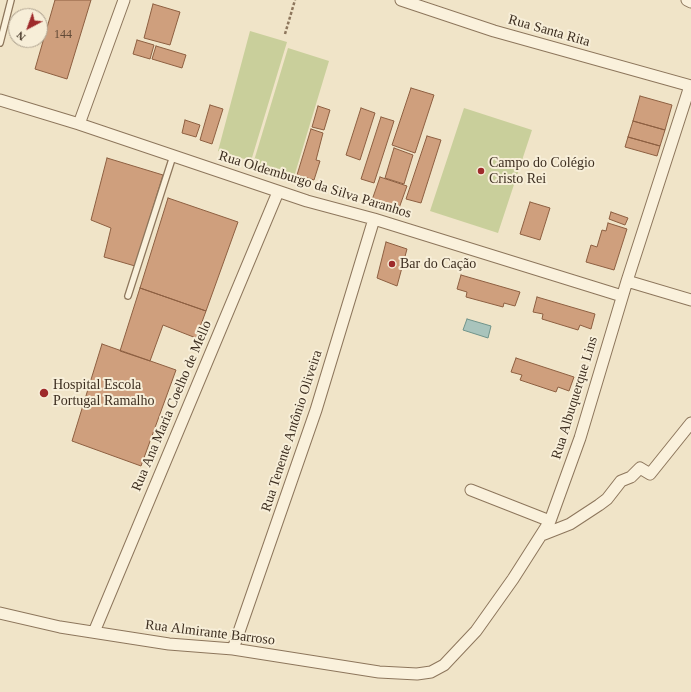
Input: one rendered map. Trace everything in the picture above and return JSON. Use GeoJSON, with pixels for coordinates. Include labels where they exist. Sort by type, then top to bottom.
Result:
{"type":"FeatureCollection","features":[{"type":"Feature","properties":{"kind":"street"},"geometry":{"type":"LineString","coordinates":[[79,124],[124,0]]}},
{"type":"Feature","properties":{"kind":"street","name":"Rua Santa Rita"},"geometry":{"type":"LineString","coordinates":[[401,0],[494,31],[691,86]]}},
{"type":"Feature","properties":{"kind":"street"},"geometry":{"type":"LineString","coordinates":[[687,0],[691,2]]}},
{"type":"Feature","properties":{"kind":"street","name":"Rua Albuquerque Lins"},"geometry":{"type":"LineString","coordinates":[[418,674],[431,672],[444,665],[476,631],[514,579],[550,521],[580,438],[622,296],[691,86]]}},
{"type":"Feature","properties":{"kind":"street","name":"Rua Oldemburgo da Silva Paranhos"},"geometry":{"type":"LineString","coordinates":[[0,100],[79,124],[278,192],[374,219],[622,296]]}},
{"type":"Feature","properties":{"kind":"street","name":"Rua Ana Maria Coelho de Mello"},"geometry":{"type":"LineString","coordinates":[[94,632],[278,192]]}},
{"type":"Feature","properties":{"kind":"street","name":"Rua Tenente Antônio Oliveira"},"geometry":{"type":"LineString","coordinates":[[233,649],[316,410],[374,219]]}},
{"type":"Feature","properties":{"kind":"street"},"geometry":{"type":"LineString","coordinates":[[627,281],[691,300]]}},
{"type":"Feature","properties":{"kind":"street"},"geometry":{"type":"LineString","coordinates":[[542,535],[570,524],[599,505],[607,499],[621,481],[631,476],[640,468],[650,474],[691,423]]}},
{"type":"Feature","properties":{"kind":"street"},"geometry":{"type":"LineString","coordinates":[[471,490],[550,521]]}},
{"type":"Feature","properties":{"kind":"street","name":"Rua Almirante Barroso"},"geometry":{"type":"LineString","coordinates":[[0,613],[60,627],[170,644],[233,649],[379,672],[418,674]]}},
{"type":"Feature","properties":{"kind":"lane"},"geometry":{"type":"LineString","coordinates":[[0,43],[11,0]]}},
{"type":"Feature","properties":{"kind":"lane"},"geometry":{"type":"LineString","coordinates":[[128,296],[173,156]]}},
{"type":"Feature","properties":{"kind":"path"},"geometry":{"type":"LineString","coordinates":[[285,34],[295,0]]}},
{"type":"Feature","properties":{"kind":"green space"},"geometry":{"type":"Polygon","coordinates":[[[250,31],[287,42],[251,161],[218,151],[250,31]]]}},
{"type":"Feature","properties":{"kind":"green space"},"geometry":{"type":"Polygon","coordinates":[[[288,48],[329,61],[294,177],[253,164],[288,48]]]}},
{"type":"Feature","properties":{"kind":"green space","name":"Campo do Colégio Cristo Rei"},"geometry":{"type":"Polygon","coordinates":[[[464,108],[532,130],[498,233],[430,211],[464,108]]]}},
{"type":"Feature","properties":{"kind":"water"},"geometry":{"type":"Polygon","coordinates":[[[467,319],[491,326],[488,338],[463,330],[467,319]]]}},
{"type":"Feature","properties":{"kind":"building"},"geometry":{"type":"Polygon","coordinates":[[[55,0],[91,0],[67,79],[35,69],[41,48],[48,48],[48,24],[55,0]]]}},
{"type":"Feature","properties":{"kind":"building"},"geometry":{"type":"Polygon","coordinates":[[[153,4],[180,12],[170,45],[144,38],[153,4]]]}},
{"type":"Feature","properties":{"kind":"building"},"geometry":{"type":"Polygon","coordinates":[[[137,40],[154,45],[150,59],[133,54],[137,40]]]}},
{"type":"Feature","properties":{"kind":"building"},"geometry":{"type":"Polygon","coordinates":[[[156,46],[186,55],[182,68],[152,59],[156,46]]]}},
{"type":"Feature","properties":{"kind":"building"},"geometry":{"type":"Polygon","coordinates":[[[411,88],[434,95],[415,153],[392,145],[411,88]]]}},
{"type":"Feature","properties":{"kind":"building"},"geometry":{"type":"Polygon","coordinates":[[[640,96],[672,105],[665,130],[633,121],[640,96]]]}},
{"type":"Feature","properties":{"kind":"building"},"geometry":{"type":"Polygon","coordinates":[[[210,105],[223,109],[212,144],[200,140],[210,105]]]}},
{"type":"Feature","properties":{"kind":"building"},"geometry":{"type":"Polygon","coordinates":[[[318,106],[330,110],[324,130],[312,127],[318,106]]]}},
{"type":"Feature","properties":{"kind":"building"},"geometry":{"type":"Polygon","coordinates":[[[361,108],[375,113],[360,160],[346,155],[361,108]]]}},
{"type":"Feature","properties":{"kind":"building"},"geometry":{"type":"Polygon","coordinates":[[[381,117],[394,121],[374,183],[361,179],[381,117]]]}},
{"type":"Feature","properties":{"kind":"building"},"geometry":{"type":"Polygon","coordinates":[[[185,120],[200,125],[196,137],[182,133],[185,120]]]}},
{"type":"Feature","properties":{"kind":"building"},"geometry":{"type":"Polygon","coordinates":[[[633,121],[665,130],[660,146],[628,137],[633,121]]]}},
{"type":"Feature","properties":{"kind":"building"},"geometry":{"type":"Polygon","coordinates":[[[311,129],[323,133],[316,160],[320,161],[314,180],[297,175],[311,129]]]}},
{"type":"Feature","properties":{"kind":"building"},"geometry":{"type":"Polygon","coordinates":[[[427,136],[441,140],[421,203],[406,199],[427,136]]]}},
{"type":"Feature","properties":{"kind":"building"},"geometry":{"type":"Polygon","coordinates":[[[628,137],[660,146],[657,156],[625,147],[628,137]]]}},
{"type":"Feature","properties":{"kind":"building"},"geometry":{"type":"Polygon","coordinates":[[[394,148],[413,155],[404,184],[385,178],[394,148]]]}},
{"type":"Feature","properties":{"kind":"building"},"geometry":{"type":"Polygon","coordinates":[[[107,158],[163,175],[135,266],[104,257],[111,228],[91,220],[107,158]]]}},
{"type":"Feature","properties":{"kind":"building"},"geometry":{"type":"Polygon","coordinates":[[[380,177],[407,186],[398,211],[371,203],[380,177]]]}},
{"type":"Feature","properties":{"kind":"building"},"geometry":{"type":"Polygon","coordinates":[[[168,198],[238,222],[206,311],[140,288],[168,198]]]}},
{"type":"Feature","properties":{"kind":"building"},"geometry":{"type":"Polygon","coordinates":[[[530,202],[550,208],[540,240],[520,234],[530,202]]]}},
{"type":"Feature","properties":{"kind":"building"},"geometry":{"type":"Polygon","coordinates":[[[611,212],[628,218],[625,225],[609,219],[611,212]]]}},
{"type":"Feature","properties":{"kind":"building"},"geometry":{"type":"Polygon","coordinates":[[[608,223],[627,229],[614,270],[586,262],[591,245],[597,247],[602,230],[606,231],[608,223]]]}},
{"type":"Feature","properties":{"kind":"building","name":"Bar do Cação"},"geometry":{"type":"Polygon","coordinates":[[[386,242],[407,249],[397,286],[377,278],[386,242]]]}},
{"type":"Feature","properties":{"kind":"building"},"geometry":{"type":"Polygon","coordinates":[[[461,275],[520,292],[515,306],[504,303],[503,307],[466,297],[467,292],[457,289],[461,275]]]}},
{"type":"Feature","properties":{"kind":"building"},"geometry":{"type":"Polygon","coordinates":[[[140,288],[206,311],[196,338],[163,325],[150,361],[120,351],[140,288]]]}},
{"type":"Feature","properties":{"kind":"building"},"geometry":{"type":"Polygon","coordinates":[[[537,297],[595,314],[591,329],[580,325],[578,330],[542,319],[543,314],[533,312],[537,297]]]}},
{"type":"Feature","properties":{"kind":"building"},"geometry":{"type":"Polygon","coordinates":[[[102,344],[176,370],[141,466],[72,441],[102,344]]]}},
{"type":"Feature","properties":{"kind":"building"},"geometry":{"type":"Polygon","coordinates":[[[516,358],[574,377],[569,391],[558,387],[556,392],[520,380],[522,375],[511,372],[516,358]]]}},
{"type":"Feature","properties":{"kind":"place","name":"Campo do Colégio Cristo Rei"},"geometry":{"type":"Point","coordinates":[481,171]}},
{"type":"Feature","properties":{"kind":"place","name":"Bar do Cação"},"geometry":{"type":"Point","coordinates":[392,264]}},
{"type":"Feature","properties":{"kind":"place","name":"Hospital Escola Portugal Ramalho"},"geometry":{"type":"Point","coordinates":[44,393]}}]}
